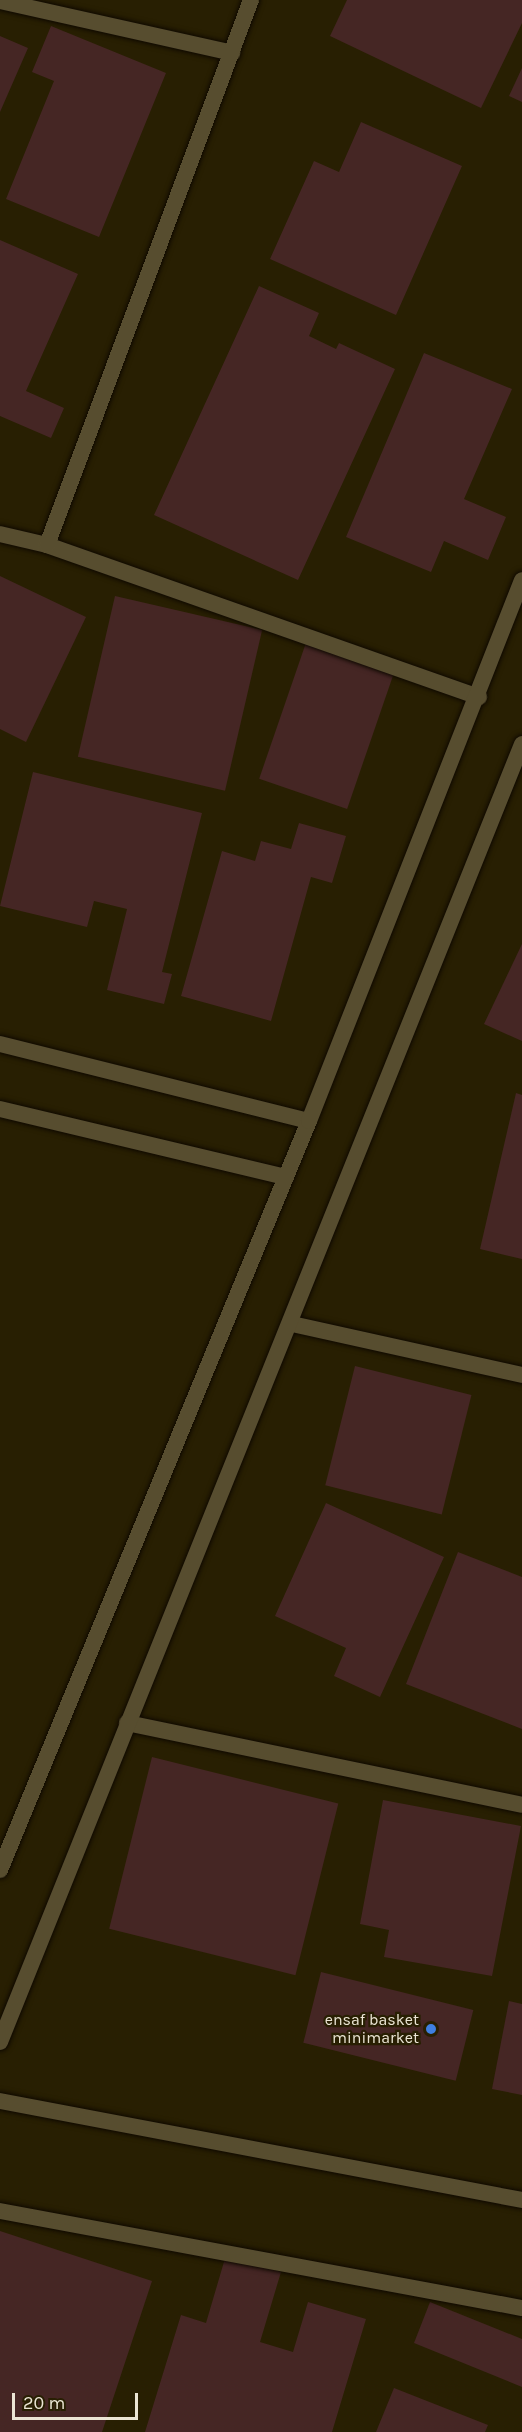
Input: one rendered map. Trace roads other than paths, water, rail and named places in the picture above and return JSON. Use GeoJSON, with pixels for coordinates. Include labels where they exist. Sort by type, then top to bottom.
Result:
{"type":"FeatureCollection","features":[{"type":"Feature","properties":{"kind":"street"},"geometry":{"type":"LineString","coordinates":[[47,545],[251,0]]}},
{"type":"Feature","properties":{"kind":"street"},"geometry":{"type":"LineString","coordinates":[[0,1],[232,53]]}},
{"type":"Feature","properties":{"kind":"street"},"geometry":{"type":"LineString","coordinates":[[0,534],[47,545],[479,697]]}},
{"type":"Feature","properties":{"kind":"street"},"geometry":{"type":"LineString","coordinates":[[0,1870],[286,1178],[479,697],[522,580]]}},
{"type":"Feature","properties":{"kind":"street"},"geometry":{"type":"LineString","coordinates":[[0,2042],[127,1723],[292,1324],[522,744]]}},
{"type":"Feature","properties":{"kind":"street"},"geometry":{"type":"LineString","coordinates":[[0,1044],[309,1121]]}},
{"type":"Feature","properties":{"kind":"street"},"geometry":{"type":"LineString","coordinates":[[0,1109],[286,1178]]}},
{"type":"Feature","properties":{"kind":"street"},"geometry":{"type":"LineString","coordinates":[[292,1324],[522,1375]]}},
{"type":"Feature","properties":{"kind":"street"},"geometry":{"type":"LineString","coordinates":[[127,1723],[522,1805]]}},
{"type":"Feature","properties":{"kind":"street"},"geometry":{"type":"LineString","coordinates":[[0,2101],[522,2200]]}},
{"type":"Feature","properties":{"kind":"street"},"geometry":{"type":"LineString","coordinates":[[0,2211],[522,2308]]}},
{"type":"Feature","properties":{"kind":"place","name":"ensaf basket minimarket"},"geometry":{"type":"Point","coordinates":[431,2029]}}]}
